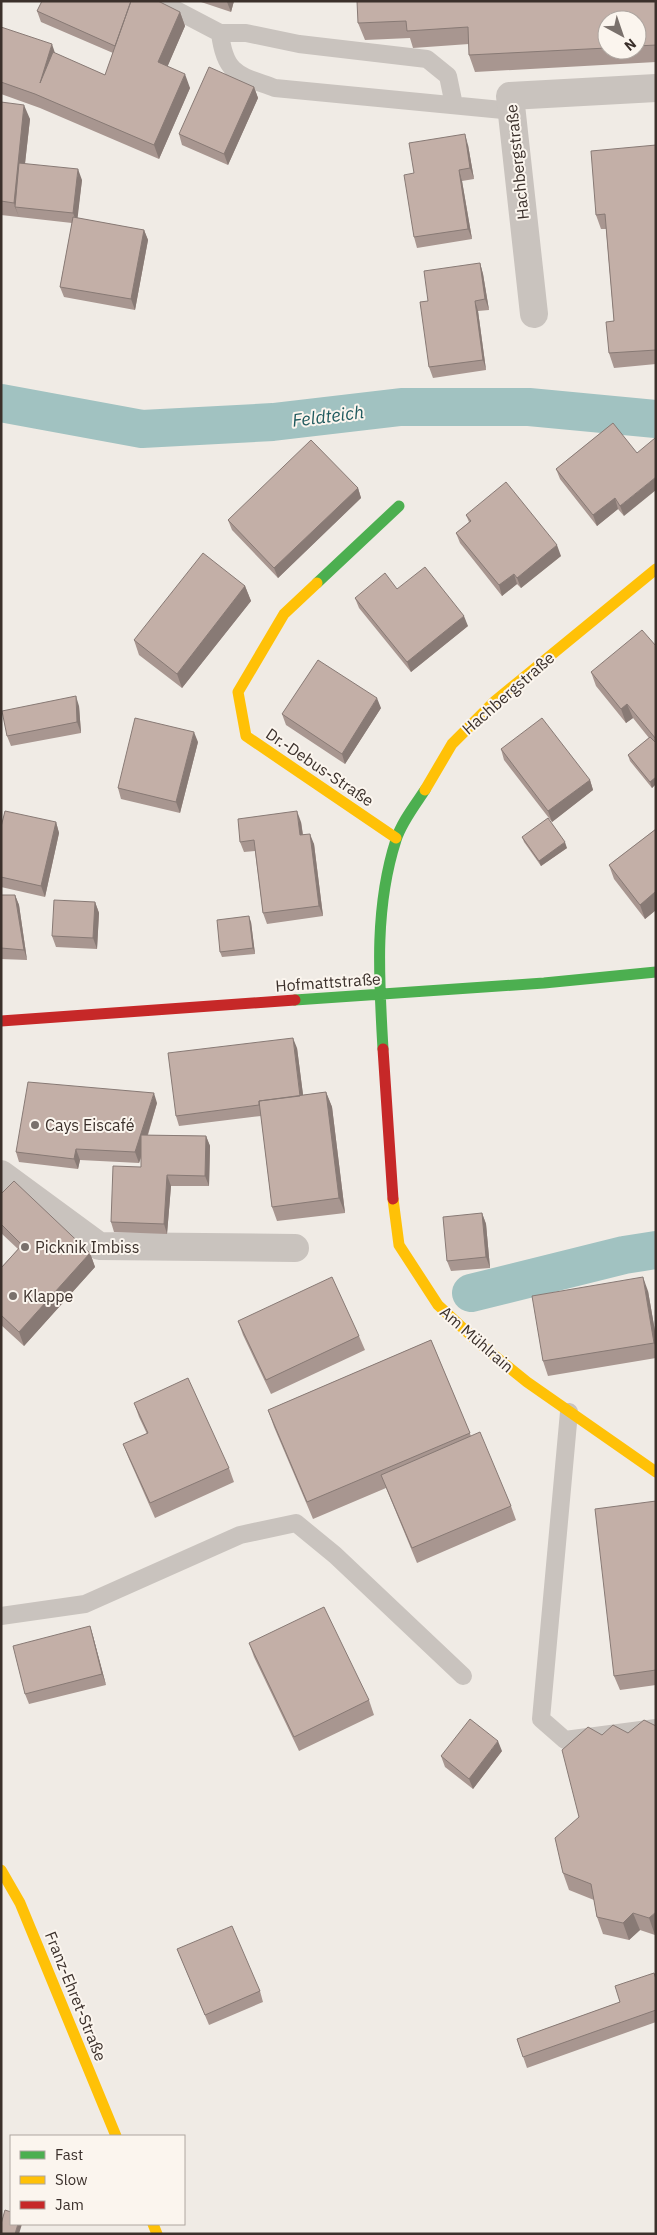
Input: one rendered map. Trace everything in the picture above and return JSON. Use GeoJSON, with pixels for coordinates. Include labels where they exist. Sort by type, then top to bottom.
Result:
{"type":"FeatureCollection","features":[{"type":"Feature","properties":{"kind":"street","name":"Hachbergstraße"},"geometry":{"type":"LineString","coordinates":[[534,314],[510,96],[656,88]]}},
{"type":"Feature","properties":{"kind":"street","name":"Dr.-Debus-Straße"},"geometry":{"type":"LineString","coordinates":[[396,838],[246,736],[238,692],[284,614],[398,506]]}},
{"type":"Feature","properties":{"kind":"street","name":"Hachbergstraße"},"geometry":{"type":"LineString","coordinates":[[380,995],[379,941],[382,899],[396,838],[452,744],[494,701],[656,569]]}},
{"type":"Feature","properties":{"kind":"street","name":"Hofmattstraße"},"geometry":{"type":"LineString","coordinates":[[1,1021],[380,995],[656,972]]}},
{"type":"Feature","properties":{"kind":"street","name":"Am Mühlrain"},"geometry":{"type":"LineString","coordinates":[[380,995],[394,1201],[399,1245],[438,1305],[480,1344],[569,1412],[656,1472]]}},
{"type":"Feature","properties":{"kind":"street"},"geometry":{"type":"LineString","coordinates":[[1,1174],[98,1246],[294,1248]]}},
{"type":"Feature","properties":{"kind":"street","name":"Franz-Ehret-Straße"},"geometry":{"type":"LineString","coordinates":[[1,1870],[20,1903],[116,2135]]}},
{"type":"Feature","properties":{"kind":"lane"},"geometry":{"type":"LineString","coordinates":[[159,1],[220,33],[246,33],[299,44],[427,59],[448,76],[454,105]]}},
{"type":"Feature","properties":{"kind":"lane"},"geometry":{"type":"LineString","coordinates":[[220,33],[222,54],[239,75],[275,88],[512,111]]}},
{"type":"Feature","properties":{"kind":"lane"},"geometry":{"type":"LineString","coordinates":[[569,1412],[540,1719],[565,1740],[656,1728]]}},
{"type":"Feature","properties":{"kind":"lane"},"geometry":{"type":"LineString","coordinates":[[1,1616],[85,1604],[240,1535],[296,1524],[335,1555],[463,1676]]}},
{"type":"Feature","properties":{"kind":"building"},"geometry":{"type":"Polygon","coordinates":[[[42,1],[131,1],[115,46],[37,11],[42,1]]]}},
{"type":"Feature","properties":{"kind":"building"},"geometry":{"type":"Polygon","coordinates":[[[131,1],[158,1],[180,12],[158,62],[185,74],[154,145],[35,94],[1,82],[1,27],[52,44],[40,83],[53,52],[105,75],[131,1]]]}},
{"type":"Feature","properties":{"kind":"building"},"geometry":{"type":"Polygon","coordinates":[[[357,1],[656,1],[656,45],[647,45],[647,10],[597,10],[597,49],[469,55],[468,27],[407,31],[406,21],[358,23],[357,1]]]}},
{"type":"Feature","properties":{"kind":"building"},"geometry":{"type":"Polygon","coordinates":[[[209,67],[254,87],[224,154],[179,134],[209,67]]]}},
{"type":"Feature","properties":{"kind":"building"},"geometry":{"type":"Polygon","coordinates":[[[1,102],[24,105],[14,203],[1,201],[1,102]]]}},
{"type":"Feature","properties":{"kind":"building"},"geometry":{"type":"Polygon","coordinates":[[[465,134],[470,168],[459,170],[468,229],[414,237],[404,175],[414,173],[409,143],[465,134]]]}},
{"type":"Feature","properties":{"kind":"building"},"geometry":{"type":"Polygon","coordinates":[[[656,145],[656,350],[609,353],[606,322],[614,321],[605,214],[596,215],[591,151],[656,145]]]}},
{"type":"Feature","properties":{"kind":"building"},"geometry":{"type":"Polygon","coordinates":[[[19,163],[78,169],[73,213],[15,207],[19,163]]]}},
{"type":"Feature","properties":{"kind":"building"},"geometry":{"type":"Polygon","coordinates":[[[73,217],[144,230],[131,299],[60,287],[73,217]]]}},
{"type":"Feature","properties":{"kind":"building"},"geometry":{"type":"Polygon","coordinates":[[[480,263],[485,299],[475,301],[483,360],[429,367],[420,302],[428,301],[424,271],[480,263]]]}},
{"type":"Feature","properties":{"kind":"building"},"geometry":{"type":"Polygon","coordinates":[[[613,423],[637,453],[656,439],[656,477],[620,506],[615,498],[593,515],[556,469],[613,423]]]}},
{"type":"Feature","properties":{"kind":"building"},"geometry":{"type":"Polygon","coordinates":[[[311,440],[358,488],[274,568],[228,520],[311,440]]]}},
{"type":"Feature","properties":{"kind":"building"},"geometry":{"type":"Polygon","coordinates":[[[506,482],[557,545],[517,578],[514,574],[499,585],[456,533],[471,521],[466,515],[506,482]]]}},
{"type":"Feature","properties":{"kind":"building"},"geometry":{"type":"Polygon","coordinates":[[[203,553],[245,586],[177,674],[134,640],[203,553]]]}},
{"type":"Feature","properties":{"kind":"building"},"geometry":{"type":"Polygon","coordinates":[[[425,567],[464,616],[407,662],[355,598],[385,573],[397,589],[425,567]]]}},
{"type":"Feature","properties":{"kind":"building"},"geometry":{"type":"Polygon","coordinates":[[[642,630],[656,646],[656,739],[627,704],[621,709],[591,672],[642,630]]]}},
{"type":"Feature","properties":{"kind":"building"},"geometry":{"type":"Polygon","coordinates":[[[318,660],[377,698],[342,754],[282,714],[318,660]]]}},
{"type":"Feature","properties":{"kind":"building"},"geometry":{"type":"Polygon","coordinates":[[[76,696],[77,722],[7,736],[2,711],[76,696]]]}},
{"type":"Feature","properties":{"kind":"building"},"geometry":{"type":"Polygon","coordinates":[[[135,718],[194,732],[176,802],[118,788],[135,718]]]}},
{"type":"Feature","properties":{"kind":"building"},"geometry":{"type":"Polygon","coordinates":[[[542,718],[590,780],[548,811],[501,749],[542,718]]]}},
{"type":"Feature","properties":{"kind":"building"},"geometry":{"type":"Polygon","coordinates":[[[650,737],[656,743],[656,777],[650,782],[628,755],[650,737]]]}},
{"type":"Feature","properties":{"kind":"building"},"geometry":{"type":"Polygon","coordinates":[[[5,811],[56,822],[41,886],[1,877],[1,827],[5,811]]]}},
{"type":"Feature","properties":{"kind":"building"},"geometry":{"type":"Polygon","coordinates":[[[297,811],[300,835],[310,834],[319,906],[263,913],[254,840],[240,842],[238,819],[297,811]]]}},
{"type":"Feature","properties":{"kind":"building"},"geometry":{"type":"Polygon","coordinates":[[[548,818],[565,842],[539,861],[522,837],[548,818]]]}},
{"type":"Feature","properties":{"kind":"building"},"geometry":{"type":"Polygon","coordinates":[[[656,829],[656,893],[640,905],[609,865],[656,829]]]}},
{"type":"Feature","properties":{"kind":"building"},"geometry":{"type":"Polygon","coordinates":[[[1,895],[15,895],[24,950],[1,948],[1,895]]]}},
{"type":"Feature","properties":{"kind":"building"},"geometry":{"type":"Polygon","coordinates":[[[54,900],[95,902],[93,938],[52,936],[54,900]]]}},
{"type":"Feature","properties":{"kind":"building"},"geometry":{"type":"Polygon","coordinates":[[[249,916],[253,948],[220,952],[217,920],[249,916]]]}},
{"type":"Feature","properties":{"kind":"building"},"geometry":{"type":"Polygon","coordinates":[[[293,1038],[300,1096],[259,1101],[259,1105],[176,1116],[168,1053],[293,1038]]]}},
{"type":"Feature","properties":{"kind":"building"},"geometry":{"type":"Polygon","coordinates":[[[28,1082],[154,1093],[135,1152],[76,1149],[74,1159],[16,1152],[28,1082]]]}},
{"type":"Feature","properties":{"kind":"building"},"geometry":{"type":"Polygon","coordinates":[[[326,1092],[339,1198],[272,1207],[259,1101],[326,1092]]]}},
{"type":"Feature","properties":{"kind":"building"},"geometry":{"type":"Polygon","coordinates":[[[141,1135],[206,1136],[205,1176],[167,1175],[164,1224],[111,1222],[113,1166],[141,1167],[141,1135]]]}},
{"type":"Feature","properties":{"kind":"building"},"geometry":{"type":"Polygon","coordinates":[[[14,1181],[90,1253],[19,1332],[1,1315],[1,1268],[22,1245],[1,1224],[1,1194],[14,1181]]]}},
{"type":"Feature","properties":{"kind":"building"},"geometry":{"type":"Polygon","coordinates":[[[482,1213],[486,1257],[447,1261],[443,1217],[482,1213]]]}},
{"type":"Feature","properties":{"kind":"building"},"geometry":{"type":"Polygon","coordinates":[[[332,1277],[359,1336],[266,1380],[238,1321],[332,1277]]]}},
{"type":"Feature","properties":{"kind":"building"},"geometry":{"type":"Polygon","coordinates":[[[643,1277],[654,1343],[543,1361],[532,1296],[643,1277]]]}},
{"type":"Feature","properties":{"kind":"building"},"geometry":{"type":"Polygon","coordinates":[[[431,1340],[470,1433],[307,1502],[268,1410],[431,1340]]]}},
{"type":"Feature","properties":{"kind":"building"},"geometry":{"type":"Polygon","coordinates":[[[188,1378],[229,1468],[150,1503],[123,1444],[148,1433],[134,1403],[188,1378]]]}},
{"type":"Feature","properties":{"kind":"building"},"geometry":{"type":"Polygon","coordinates":[[[480,1432],[511,1506],[412,1548],[381,1475],[480,1432]]]}},
{"type":"Feature","properties":{"kind":"building"},"geometry":{"type":"Polygon","coordinates":[[[656,1501],[656,1670],[614,1676],[595,1509],[656,1501]]]}},
{"type":"Feature","properties":{"kind":"building"},"geometry":{"type":"Polygon","coordinates":[[[324,1607],[369,1700],[294,1737],[249,1643],[324,1607]]]}},
{"type":"Feature","properties":{"kind":"building"},"geometry":{"type":"Polygon","coordinates":[[[90,1626],[102,1674],[25,1694],[13,1646],[90,1626]]]}},
{"type":"Feature","properties":{"kind":"building"},"geometry":{"type":"Polygon","coordinates":[[[470,1719],[498,1741],[469,1779],[441,1756],[470,1719]]]}},
{"type":"Feature","properties":{"kind":"building"},"geometry":{"type":"Polygon","coordinates":[[[644,1720],[656,1726],[656,1912],[649,1918],[633,1913],[623,1923],[597,1917],[591,1884],[563,1873],[555,1838],[579,1817],[562,1750],[588,1727],[602,1735],[613,1725],[628,1733],[644,1720]]]}},
{"type":"Feature","properties":{"kind":"building"},"geometry":{"type":"Polygon","coordinates":[[[232,1926],[260,1991],[205,2015],[177,1949],[232,1926]]]}},
{"type":"Feature","properties":{"kind":"building"},"geometry":{"type":"Polygon","coordinates":[[[654,1973],[656,1979],[656,2010],[523,2057],[517,2039],[620,2002],[615,1986],[654,1973]]]}},
{"type":"Feature","properties":{"kind":"building"},"geometry":{"type":"Polygon","coordinates":[[[5,2210],[10,2212],[10,2225],[18,2225],[15,2234],[1,2234],[1,2224],[5,2210]]]}},
{"type":"Feature","properties":{"kind":"waterway","name":"Feldteich"},"geometry":{"type":"LineString","coordinates":[[1,403],[142,429],[273,422],[401,407],[529,407],[656,419]]}},
{"type":"Feature","properties":{"kind":"waterway"},"geometry":{"type":"LineString","coordinates":[[471,1293],[624,1255],[656,1250]]}},
{"type":"Feature","properties":{"kind":"traffic: fast"},"geometry":{"type":"LineString","coordinates":[[317,583],[399,506]]}},
{"type":"Feature","properties":{"kind":"traffic: fast"},"geometry":{"type":"LineString","coordinates":[[383,1049],[380,944],[384,892],[398,834],[425,790]]}},
{"type":"Feature","properties":{"kind":"traffic: fast"},"geometry":{"type":"LineString","coordinates":[[295,1000],[544,983],[656,972]]}},
{"type":"Feature","properties":{"kind":"traffic: slow"},"geometry":{"type":"LineString","coordinates":[[425,790],[452,744],[495,701],[656,569]]}},
{"type":"Feature","properties":{"kind":"traffic: slow"},"geometry":{"type":"LineString","coordinates":[[317,583],[284,614],[238,692],[246,736],[396,838]]}},
{"type":"Feature","properties":{"kind":"traffic: slow"},"geometry":{"type":"LineString","coordinates":[[393,1199],[399,1245],[438,1305],[480,1344],[527,1382],[656,1472]]}},
{"type":"Feature","properties":{"kind":"traffic: slow"},"geometry":{"type":"LineString","coordinates":[[1,1870],[20,1903],[116,2135]]}},
{"type":"Feature","properties":{"kind":"traffic: slow"},"geometry":{"type":"LineString","coordinates":[[153,2225],[157,2234]]}},
{"type":"Feature","properties":{"kind":"traffic: jam"},"geometry":{"type":"LineString","coordinates":[[1,1021],[295,1000]]}},
{"type":"Feature","properties":{"kind":"traffic: jam"},"geometry":{"type":"LineString","coordinates":[[383,1049],[393,1199]]}},
{"type":"Feature","properties":{"kind":"place","name":"Cays Eiscafé"},"geometry":{"type":"Point","coordinates":[35,1125]}},
{"type":"Feature","properties":{"kind":"place","name":"Picknik Imbiss"},"geometry":{"type":"Point","coordinates":[25,1247]}},
{"type":"Feature","properties":{"kind":"place","name":"Klappe"},"geometry":{"type":"Point","coordinates":[13,1296]}}]}
